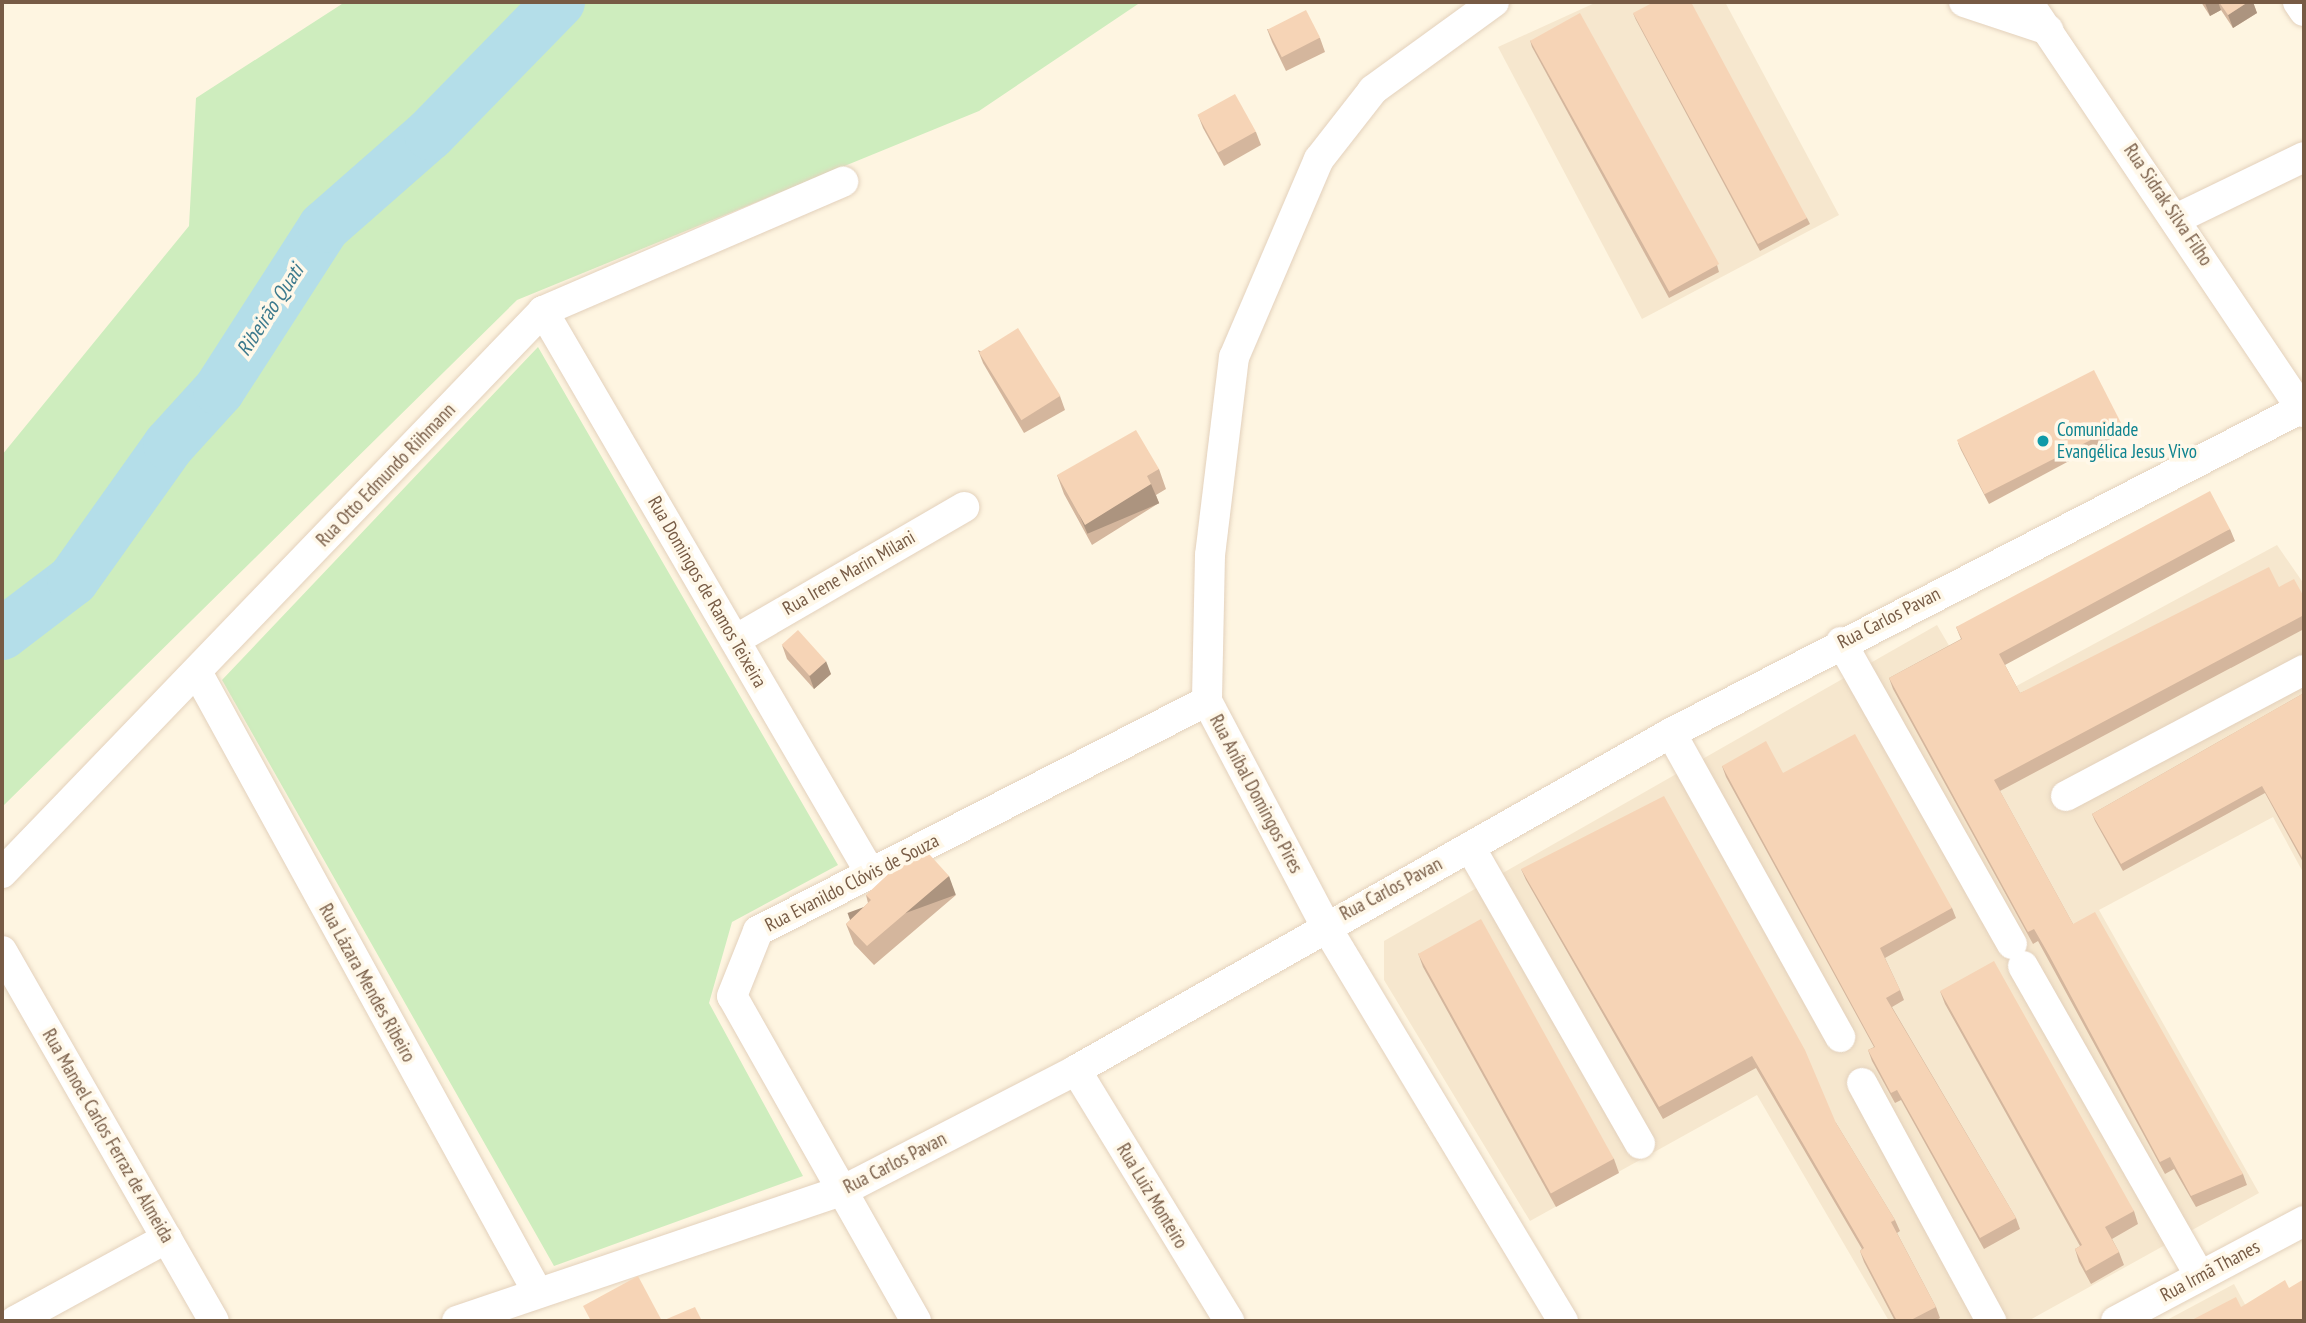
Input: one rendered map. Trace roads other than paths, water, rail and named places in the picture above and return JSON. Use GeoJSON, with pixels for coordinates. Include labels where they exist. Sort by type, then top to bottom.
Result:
{"type":"FeatureCollection","features":[{"type":"Feature","properties":{"kind":"street","name":"Rua Aníbal Domingos Pires"},"geometry":{"type":"LineString","coordinates":[[1494,2],[1373,90],[1319,159],[1234,357],[1210,555],[1207,701],[1325,925],[1563,1321]]}},
{"type":"Feature","properties":{"kind":"street"},"geometry":{"type":"LineString","coordinates":[[1964,2],[2048,30]]}},
{"type":"Feature","properties":{"kind":"street","name":"Rua Sidrak Silva Filho"},"geometry":{"type":"LineString","coordinates":[[2028,2],[2178,218],[2303,409]]}},
{"type":"Feature","properties":{"kind":"street"},"geometry":{"type":"LineString","coordinates":[[2298,2],[2304,11]]}},
{"type":"Feature","properties":{"kind":"street"},"geometry":{"type":"LineString","coordinates":[[2178,218],[2304,157]]}},
{"type":"Feature","properties":{"kind":"street","name":"Rua Otto Edmundo Riihmann"},"geometry":{"type":"LineString","coordinates":[[2,873],[543,311],[843,182]]}},
{"type":"Feature","properties":{"kind":"street","name":"Rua Domingos de Ramos Teixeira"},"geometry":{"type":"LineString","coordinates":[[543,311],[870,874]]}},
{"type":"Feature","properties":{"kind":"street","name":"Rua Carlos Pavan"},"geometry":{"type":"LineString","coordinates":[[457,1321],[842,1191],[1076,1070],[1325,925],[1841,642],[2303,409]]}},
{"type":"Feature","properties":{"kind":"street","name":"Rua Irene Marin Milani"},"geometry":{"type":"LineString","coordinates":[[735,640],[964,507]]}},
{"type":"Feature","properties":{"kind":"street"},"geometry":{"type":"LineString","coordinates":[[1841,642],[2200,1276]]}},
{"type":"Feature","properties":{"kind":"street"},"geometry":{"type":"LineString","coordinates":[[2066,796],[2304,670]]}},
{"type":"Feature","properties":{"kind":"street","name":"Rua Lázara Mendes Ribeiro"},"geometry":{"type":"LineString","coordinates":[[197,672],[538,1293]]}},
{"type":"Feature","properties":{"kind":"street","name":"Rua Evanildo Clóvis de Souza"},"geometry":{"type":"LineString","coordinates":[[842,1191],[732,996],[758,932],[1207,701]]}},
{"type":"Feature","properties":{"kind":"street"},"geometry":{"type":"LineString","coordinates":[[1671,733],[1840,1037]]}},
{"type":"Feature","properties":{"kind":"street"},"geometry":{"type":"LineString","coordinates":[[1471,847],[1640,1144]]}},
{"type":"Feature","properties":{"kind":"street","name":"Rua Manoel Carlos Ferraz de Almeida"},"geometry":{"type":"LineString","coordinates":[[2,951],[214,1321]]}},
{"type":"Feature","properties":{"kind":"street","name":"Rua Luiz Monteiro"},"geometry":{"type":"LineString","coordinates":[[1076,1070],[1229,1321]]}},
{"type":"Feature","properties":{"kind":"street"},"geometry":{"type":"LineString","coordinates":[[1862,1083],[1991,1321]]}},
{"type":"Feature","properties":{"kind":"street"},"geometry":{"type":"LineString","coordinates":[[842,1191],[916,1321]]}},
{"type":"Feature","properties":{"kind":"street","name":"Rua Irmã Thanes"},"geometry":{"type":"LineString","coordinates":[[2116,1321],[2304,1220]]}},
{"type":"Feature","properties":{"kind":"street"},"geometry":{"type":"LineString","coordinates":[[15,1321],[167,1238]]}},
{"type":"Feature","properties":{"kind":"waterway","name":"Ribeirão Quati"},"geometry":{"type":"LineString","coordinates":[[2,634],[73,580],[169,445],[219,390],[324,227],[430,134],[559,2]]}},
{"type":"Feature","properties":{"kind":"place","name":"Comunidade Evangélica Jesus Vivo"},"geometry":{"type":"Point","coordinates":[2043,441]}}]}
